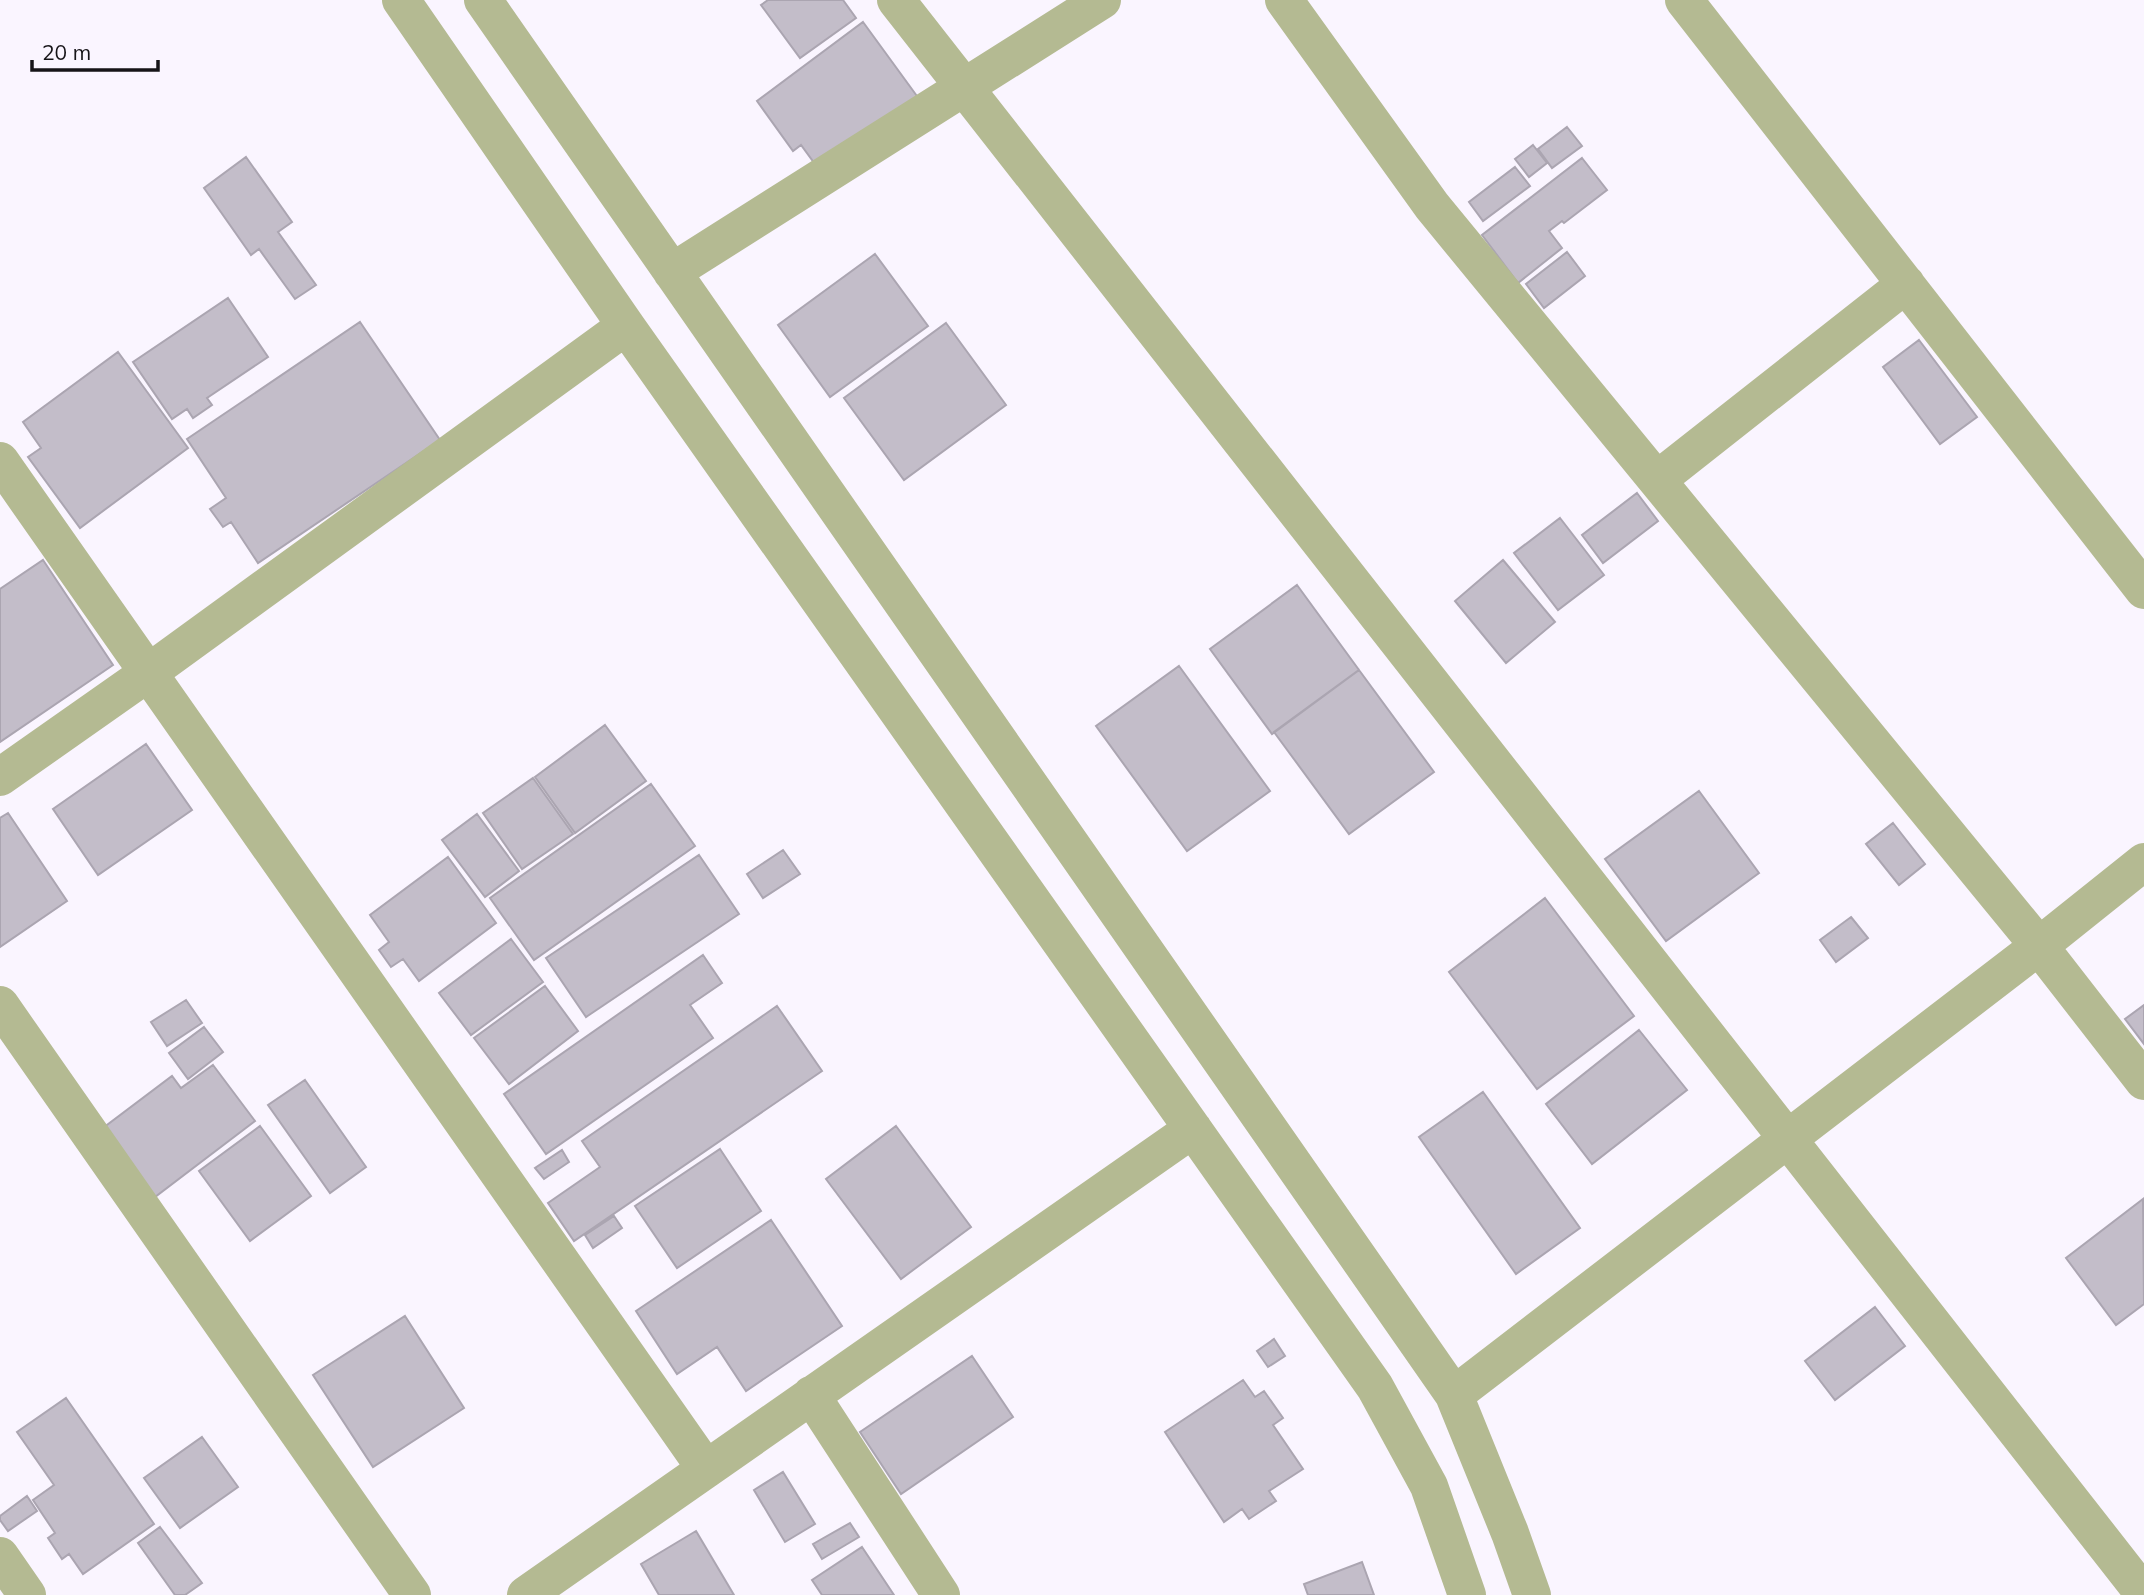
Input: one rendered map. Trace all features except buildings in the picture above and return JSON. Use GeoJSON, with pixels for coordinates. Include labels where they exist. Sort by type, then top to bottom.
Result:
{"type":"FeatureCollection","features":[{"type":"Feature","properties":{"kind":"street"},"geometry":{"type":"LineString","coordinates":[[401,0],[626,326],[1375,1387],[1429,1486],[1467,1595]]}},
{"type":"Feature","properties":{"kind":"street"},"geometry":{"type":"LineString","coordinates":[[483,0],[1454,1395],[1532,1595]]}},
{"type":"Feature","properties":{"kind":"street"},"geometry":{"type":"LineString","coordinates":[[897,0],[2144,1594]]}},
{"type":"Feature","properties":{"kind":"street"},"geometry":{"type":"LineString","coordinates":[[672,272],[1102,0]]}},
{"type":"Feature","properties":{"kind":"street"},"geometry":{"type":"LineString","coordinates":[[1284,0],[1432,206],[2039,946],[2144,1081]]}},
{"type":"Feature","properties":{"kind":"street"},"geometry":{"type":"LineString","coordinates":[[1684,0],[2144,590]]}},
{"type":"Feature","properties":{"kind":"street"},"geometry":{"type":"LineString","coordinates":[[1657,480],[1906,284]]}},
{"type":"Feature","properties":{"kind":"street"},"geometry":{"type":"LineString","coordinates":[[0,777],[148,673],[626,326]]}},
{"type":"Feature","properties":{"kind":"street"},"geometry":{"type":"LineString","coordinates":[[0,461],[706,1469]]}},
{"type":"Feature","properties":{"kind":"street"},"geometry":{"type":"LineString","coordinates":[[1454,1395],[2039,946],[2144,862]]}},
{"type":"Feature","properties":{"kind":"street"},"geometry":{"type":"LineString","coordinates":[[0,1005],[412,1595]]}},
{"type":"Feature","properties":{"kind":"street"},"geometry":{"type":"LineString","coordinates":[[526,1595],[1193,1129]]}},
{"type":"Feature","properties":{"kind":"street"},"geometry":{"type":"LineString","coordinates":[[811,1395],[941,1595]]}},
{"type":"Feature","properties":{"kind":"street"},"geometry":{"type":"LineString","coordinates":[[0,1556],[27,1595]]}}]}
